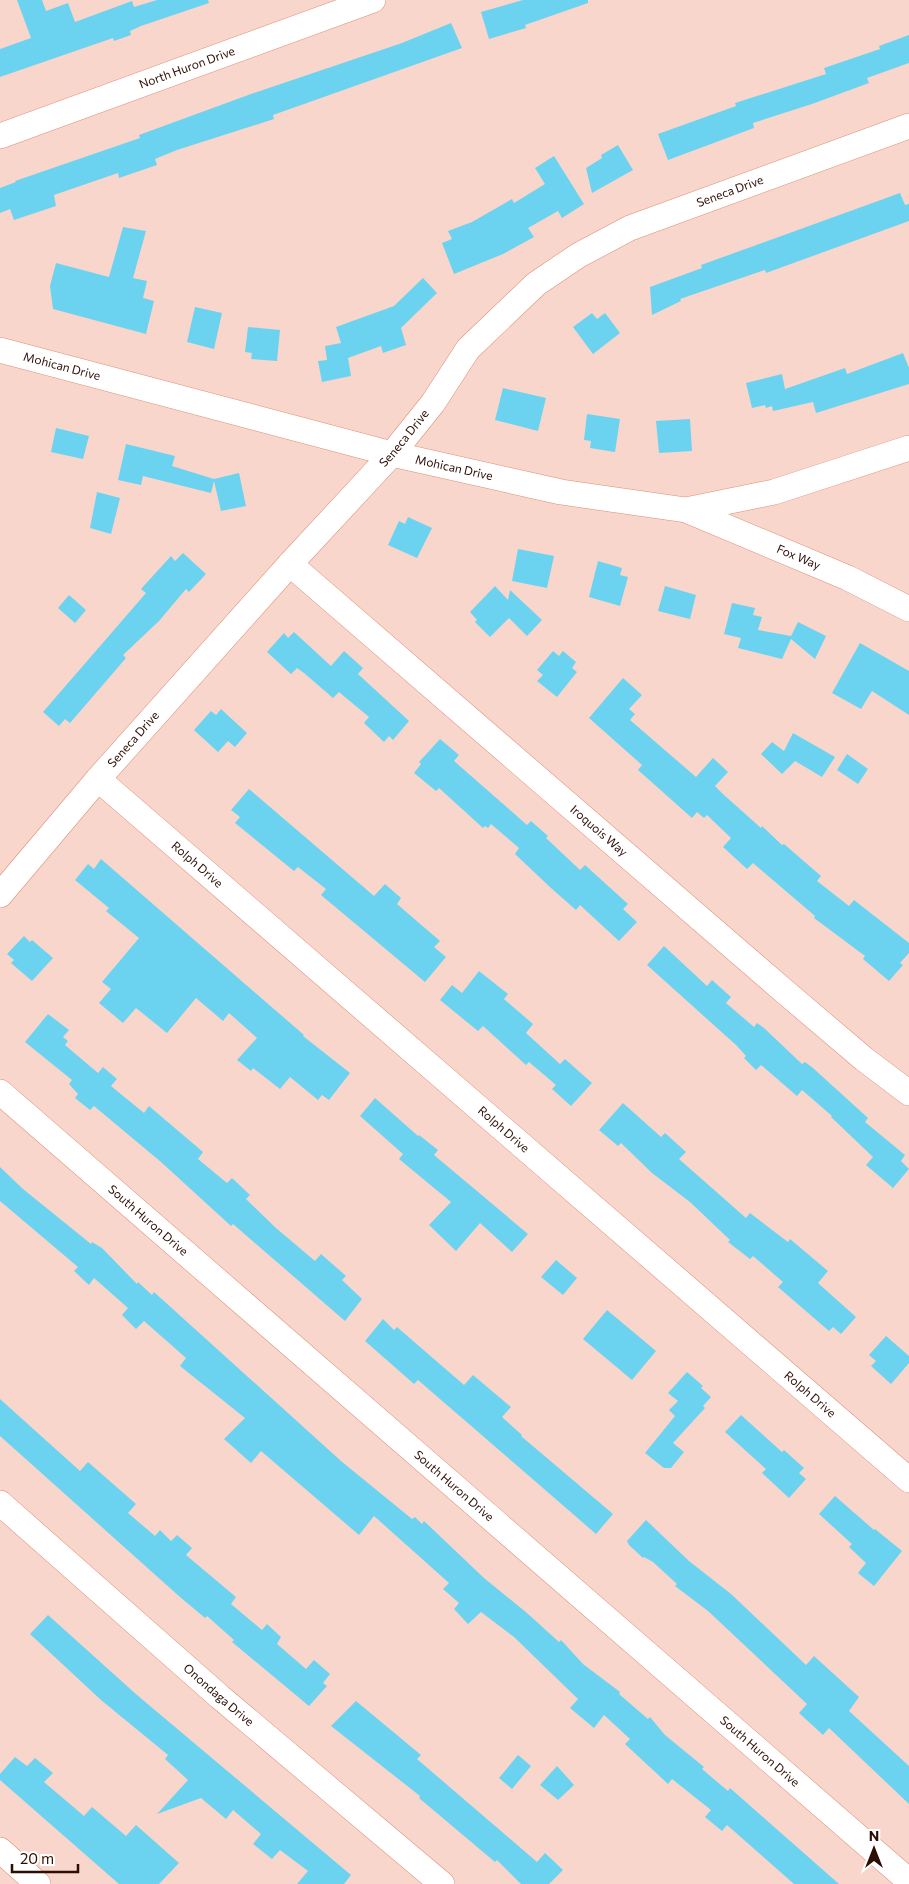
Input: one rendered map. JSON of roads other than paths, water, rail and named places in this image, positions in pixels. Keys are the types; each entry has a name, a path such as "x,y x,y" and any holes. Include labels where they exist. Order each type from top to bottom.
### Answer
{"street":[{"name":"North Huron Drive","path":"0,136 373,0"},
{"name":"Seneca Drive","path":"0,895 98,779 290,564 392,454 433,403 468,349 536,284 579,255 630,228 909,126"},
{"name":"Mohican Drive","path":"0,350 392,454 561,492 686,510 774,492 909,448"},
{"name":"Fox Way","path":"686,510 848,578 909,609"},
{"name":"Iroquois Way","path":"290,564 784,991 864,1059 909,1093"},
{"name":"Rolph Drive","path":"98,779 909,1480"},
{"name":"South Huron Drive","path":"0,1092 909,1881"},
{"name":"Onondaga Drive","path":"0,1504 220,1698 442,1884"},
{"path":"0,1850 38,1884"}]}
